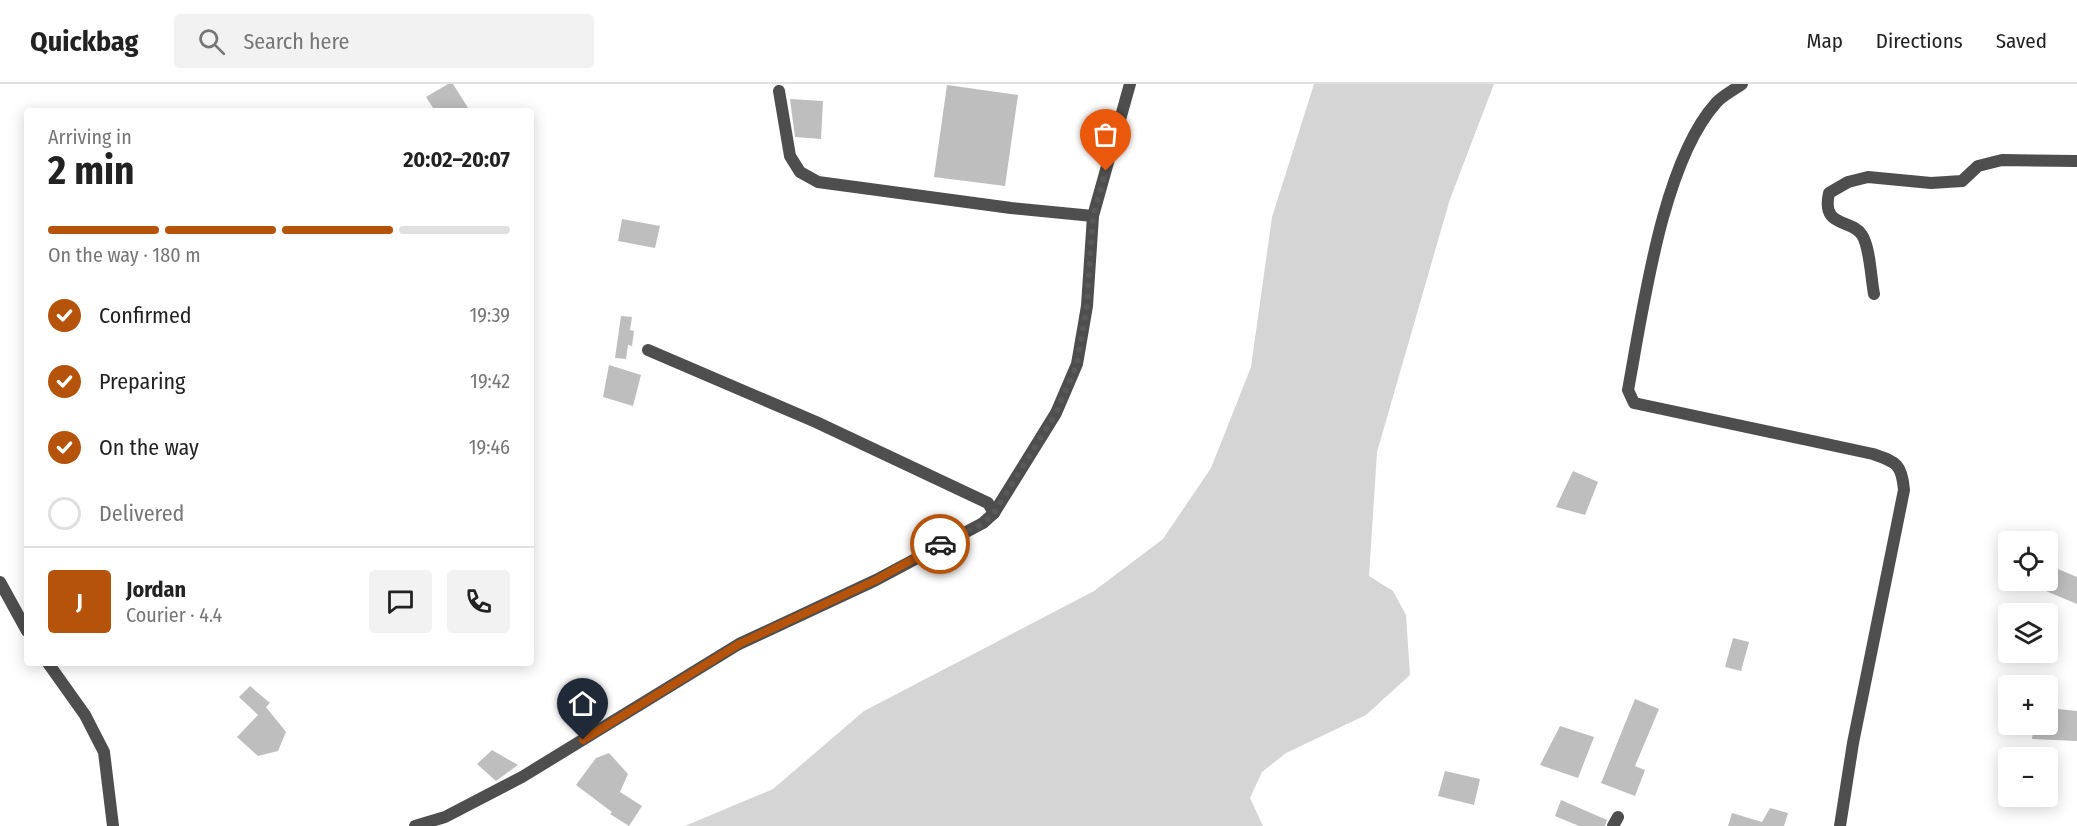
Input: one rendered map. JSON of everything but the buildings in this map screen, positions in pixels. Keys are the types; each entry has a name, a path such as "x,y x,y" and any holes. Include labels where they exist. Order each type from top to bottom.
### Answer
{"street":[{"path":"415,826 445,817 522,777 739,644 876,580 983,524 994,513 1056,413 1077,364 1087,306 1093,216 1130,84"},
{"path":"1742,84 1717,102 1690,142 1671,194 1645,298 1628,390 1634,403 1873,454 1892,460 1902,471 1904,490 1853,742 1840,826"},
{"path":"780,91 790,156 800,172 818,182 1011,208 1093,216"},
{"path":"1874,294 1863,236 1855,227 1841,224 1830,214 1827,203 1829,194 1848,182 1868,177 1931,183 1962,181 1978,166 2002,160 2077,161"},
{"path":"648,350 816,422 988,503 994,513"},
{"path":"0,582 24,626"},
{"path":"50,666 85,715 105,752 113,826"}],"shaded area":[{"path":"1314,84 1494,84 1450,199 1377,452 1369,576 1393,591 1406,615 1410,675 1366,715 1286,753 1262,772 1250,798 1263,826 685,826 773,789 864,711 1094,591 1163,539 1211,468 1251,367 1272,217"}],"way so far":[{"path":"940,544 983,524 994,513 1056,413 1077,364 1087,306 1093,216 1106,171"}],"route":[{"path":"583,740 739,644 876,580 940,544"}]}
